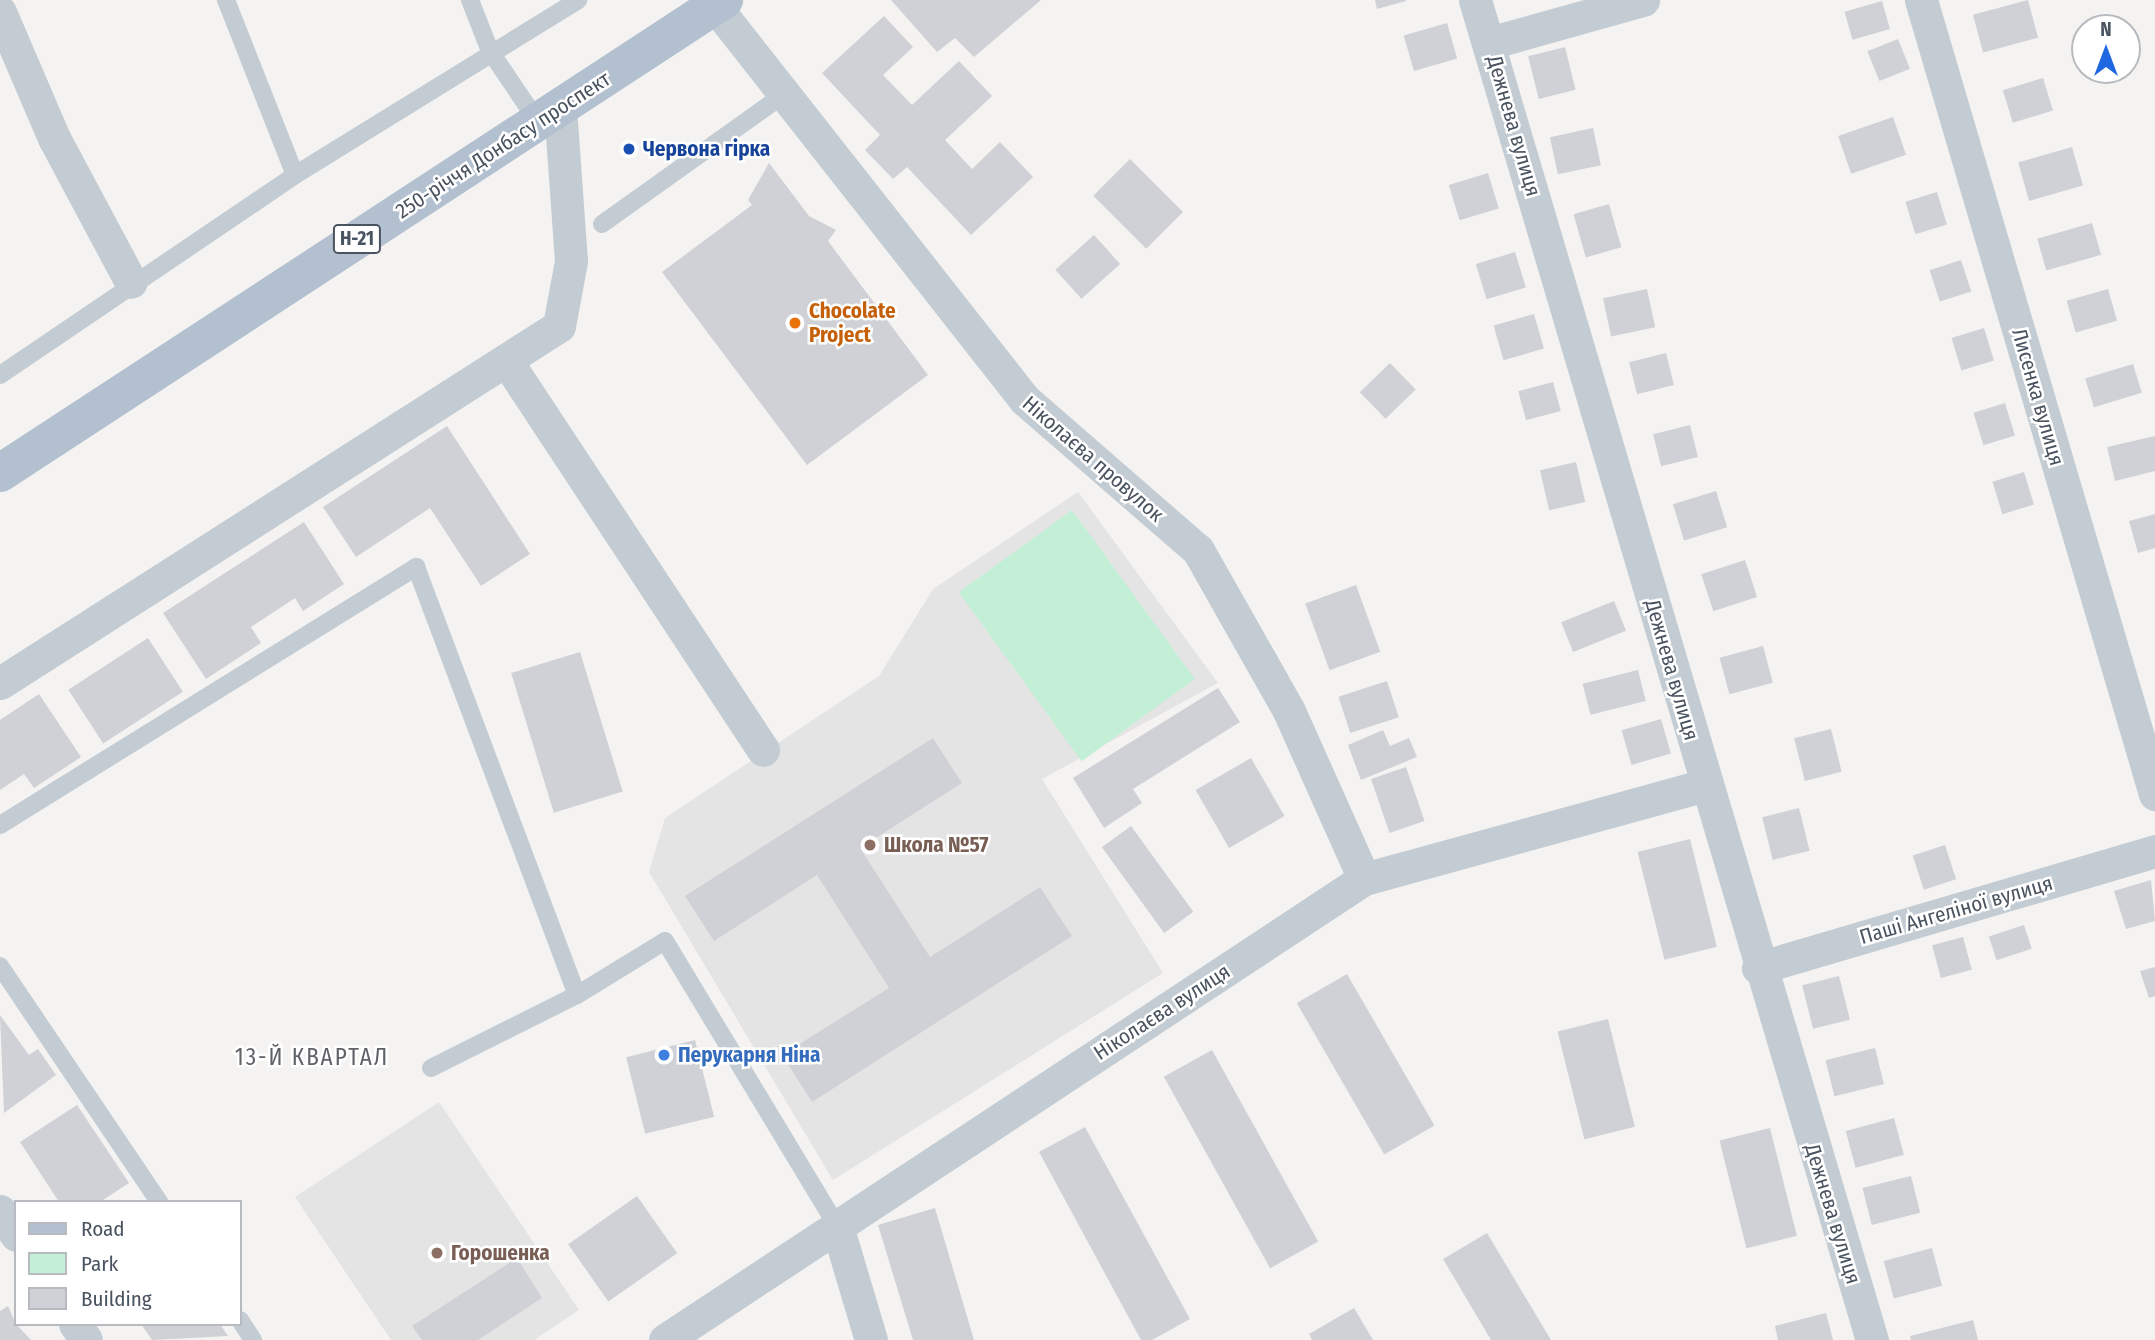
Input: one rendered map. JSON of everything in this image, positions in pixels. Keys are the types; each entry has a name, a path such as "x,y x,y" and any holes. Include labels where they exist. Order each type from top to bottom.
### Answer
{"main road":[{"name":"250-річчя Донбасу проспект","path":"0,473 719,3"}],"street":[{"name":"Дежнева вулиця","path":"1475,0 1758,968 1872,1340"},
{"path":"1489,43 1643,0"},
{"name":"Лисенка вулиця","path":"1921,0 2155,794"},
{"name":"Ніколаєва провулок","path":"719,3 783,95 1024,399 1198,550 1289,711 1364,879"},
{"path":"4,12 54,138 131,282"},
{"path":"0,684 559,326 571,261 549,115"},
{"path":"506,359 764,750"},
{"name":"Ніколаєва вулиця","path":"665,1340 1364,879 1706,785"},
{"name":"Паші Ангеліної вулиця","path":"1758,968 2155,851"},
{"path":"0,1211 14,1232"},
{"path":"837,1226 871,1340"}],"lane":[{"path":"226,0 295,174"},
{"path":"470,0 490,51 549,115"},
{"path":"0,374 131,282 295,174 490,51 578,0"},
{"path":"602,224 783,95"},
{"path":"0,825 416,567 577,995"},
{"path":"431,1068 577,995 665,941 837,1226"},
{"path":"0,966 158,1200"},
{"path":"242,1323 253,1340"}],"shaded area":[{"name":"Школа №57","path":"1078,492 1218,683 1042,779 1163,973 833,1180 649,872 665,818 879,676 933,589"},
{"name":"Горошенка","path":"439,1102 579,1310 534,1340 391,1340 295,1197"}],"green space":[{"path":"1072,510 1195,679 1082,761 959,592"}],"building":[{"path":"891,0 1041,0 974,57 955,38 937,52"},
{"path":"1375,0 1406,0 1406,1 1377,9"},
{"path":"2028,0 2038,38 1983,52 1973,15"},
{"path":"1882,1 1890,29 1853,40 1845,12"},
{"path":"884,16 913,47 883,75 912,105 959,61 992,96 945,140 972,169 1000,142 1033,177 971,235 907,167 893,179 865,150 880,135 822,73"},
{"path":"1447,23 1457,59 1414,71 1404,35"},
{"path":"1898,39 1910,69 1879,81 1867,51"},
{"path":"1565,47 1576,90 1539,99 1528,56"},
{"path":"2043,78 2053,111 2013,123 2003,90"},
{"path":"1893,117 1906,155 1851,174 1838,136"},
{"path":"1593,128 1601,165 1558,174 1550,137"},
{"path":"2072,147 2083,185 2029,201 2018,162"},
{"path":"1130,159 1183,212 1146,249 1093,196"},
{"name":"Chocolate Project","path":"769,163 809,216 836,230 828,241 928,375 807,465 662,272 752,205 748,200"},
{"path":"1488,173 1499,208 1460,220 1449,185"},
{"path":"1937,192 1947,225 1915,234 1905,202"},
{"path":"1609,204 1621,247 1586,257 1573,214"},
{"path":"2092,223 2101,255 2046,270 2037,239"},
{"path":"1094,235 1120,264 1081,299 1055,270"},
{"path":"1515,252 1526,287 1487,299 1476,264"},
{"path":"1961,260 1971,291 1940,302 1930,270"},
{"path":"1647,289 1655,327 1611,337 1603,298"},
{"path":"2108,289 2117,321 2076,333 2067,301"},
{"path":"1534,314 1544,349 1504,360 1494,326"},
{"path":"1984,328 1994,361 1961,370 1951,338"},
{"path":"1666,353 1674,385 1637,394 1629,362"},
{"path":"1390,363 1416,390 1385,419 1360,392"},
{"path":"2133,364 2142,393 2094,407 2085,379"},
{"path":"1553,382 1561,411 1526,420 1518,391"},
{"path":"2005,403 2015,436 1983,445 1973,413"},
{"path":"1690,425 1698,457 1661,466 1653,434"},
{"path":"447,426 530,554 481,586 430,508 356,557 323,507"},
{"path":"2155,436 2155,471 2115,481 2107,447"},
{"path":"1576,462 1585,502 1549,510 1540,470"},
{"path":"2024,472 2034,505 2002,514 1992,482"},
{"path":"1716,491 1727,527 1684,540 1673,504"},
{"path":"2155,514 2155,548 2138,553 2129,521"},
{"path":"304,522 344,584 303,611 295,598 251,627 261,643 206,679 163,613"},
{"path":"1745,560 1757,597 1713,611 1701,574"},
{"path":"1356,585 1380,652 1330,670 1305,603"},
{"path":"1614,601 1626,631 1573,652 1561,622"},
{"path":"148,638 183,692 103,743 68,690"},
{"path":"1763,646 1773,683 1729,694 1720,658"},
{"path":"580,652 623,792 554,813 511,673"},
{"path":"1638,670 1646,701 1590,715 1583,684"},
{"path":"1387,681 1399,717 1350,733 1338,697"},
{"path":"1218,688 1240,722 1133,789 1142,803 1104,828 1073,778"},
{"path":"39,694 81,757 34,788 24,774 0,790 0,720"},
{"path":"1661,719 1671,754 1632,765 1622,730"},
{"path":"1831,729 1842,772 1805,781 1794,738"},
{"path":"1383,730 1390,746 1409,738 1417,757 1361,780 1348,745"},
{"path":"933,738 962,783 860,848 930,957 1040,887 1072,936 812,1102 782,1055 889,988 817,875 714,941 685,896"},
{"path":"1251,758 1284,816 1229,848 1196,790"},
{"path":"1406,767 1425,821 1390,833 1371,779"},
{"path":"1799,808 1810,851 1773,860 1762,817"},
{"path":"1131,826 1193,912 1164,933 1102,847"},
{"path":"1690,839 1717,947 1664,960 1638,852"},
{"path":"1945,845 1956,879 1924,890 1913,856"},
{"path":"2151,880 2155,921 2126,929 2114,891"},
{"path":"2024,925 2032,949 1997,960 1989,936"},
{"path":"1963,937 1972,970 1941,978 1932,945"},
{"path":"2155,967 2155,996 2149,998 2140,971"},
{"path":"1347,974 1434,1126 1384,1155 1297,1003"},
{"path":"1839,976 1850,1020 1813,1029 1802,985"},
{"path":"0,1015 29,1055 38,1049 56,1075 4,1113"},
{"path":"1608,1019 1635,1127 1584,1139 1558,1032"},
{"path":"695,1040 714,1117 645,1134 626,1057"},
{"path":"1875,1048 1884,1084 1834,1096 1826,1060"},
{"path":"1212,1050 1318,1242 1270,1268 1164,1077"},
{"path":"77,1105 129,1183 103,1200 58,1200 20,1142"},
{"path":"1894,1118 1904,1155 1856,1168 1846,1131"},
{"path":"1085,1127 1190,1319 1152,1340 1141,1340 1039,1152"},
{"path":"1770,1128 1797,1236 1746,1248 1720,1141"},
{"path":"1911,1176 1920,1213 1872,1225 1862,1188"},
{"path":"637,1196 677,1253 608,1302 568,1244"},
{"path":"935,1208 974,1340 913,1340 878,1225"},
{"path":"1487,1233 1551,1340 1491,1340 1443,1259"},
{"path":"1932,1248 1942,1286 1894,1299 1884,1261"},
{"path":"517,1258 542,1298 478,1340 422,1340 412,1326"},
{"path":"8,1306 14,1326 18,1326 31,1340 0,1340 0,1311"},
{"path":"1354,1308 1373,1340 1312,1340 1309,1334"},
{"path":"1826,1313 1833,1340 1778,1340 1775,1326"},
{"path":"1973,1320 1978,1340 1911,1340 1910,1336"},
{"path":"142,1326 221,1326 228,1336 152,1340"}],"place":[{"name":"Червона гірка","path":"629,149"},
{"name":"Chocolate Project","path":"795,323"},
{"name":"Школа №57","path":"870,845"},
{"name":"Перукарня Ніна","path":"664,1055"},
{"name":"Горошенка","path":"437,1253"}],"district":[{"name":"13-Й КВАРТАЛ","path":"312,1057"}]}
